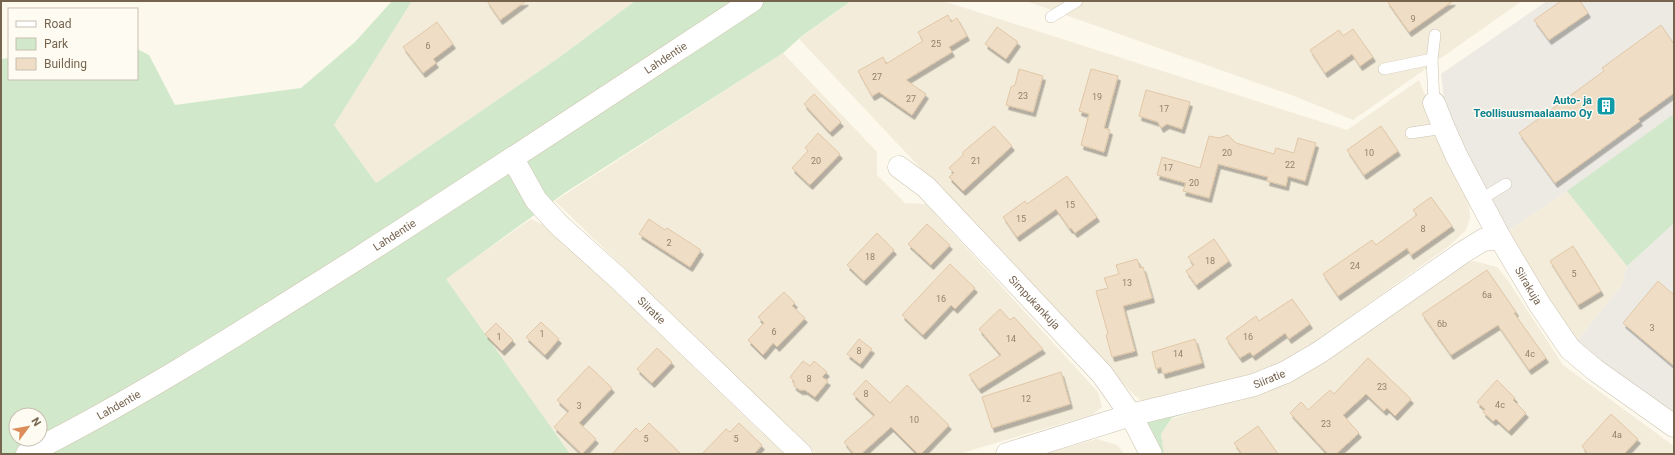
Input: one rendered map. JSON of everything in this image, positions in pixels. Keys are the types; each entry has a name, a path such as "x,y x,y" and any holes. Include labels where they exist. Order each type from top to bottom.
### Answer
{"street":[{"name":"Lahdentie","path":"27,454 150,386 249,328 513,159 752,1"},
{"name":"Siirakuja","path":"1434,103 1444,128 1500,238 1540,305 1570,349 1595,370 1674,426"},
{"name":"Siiratie","path":"513,159 536,200 559,225 663,320 801,454"},
{"name":"Simpukankuja","path":"899,167 926,187 1102,374 1131,415 1151,454"},
{"name":"Siiratie","path":"1007,454 1131,415 1254,385 1286,372 1320,352 1462,252 1483,240 1500,238"}],"lane":[{"path":"1051,17 1076,1"},
{"path":"1434,103 1432,59 1435,34"},
{"path":"1384,69 1432,59"},
{"path":"1410,133 1444,128"},
{"path":"1480,200 1506,184"}],"shaded area":[{"path":"412,1 635,1 557,59 376,183 334,125"},
{"path":"851,1 943,1 1347,130 1419,80 1469,203 1470,218 1466,230 1449,246 1280,367 1143,402 1133,394 799,39"},
{"path":"1026,1 1522,1 1353,120 1294,96"},
{"path":"1547,1 1674,1 1674,413 1574,344 1622,285 1627,266 1567,191 1505,233 1446,114 1441,74"},
{"path":"783,53 877,152 877,175 905,203 926,204 1098,392 1102,407 1092,415 958,454 816,454 555,201"},
{"path":"1567,191 1627,266 1622,285 1574,344 1505,233"},
{"path":"531,219 550,228 784,454 570,454 445,279"},
{"path":"1474,261 1497,267 1509,282 1563,365 1674,446 1674,454 1164,454 1161,434 1172,419 1282,383 1455,266"},
{"path":"1097,439 1117,445 1124,454 1044,454"}],"green space":[{"path":"392,1 412,1 334,125 376,183 557,59 635,1 851,1 802,36 783,53 566,192 446,279 570,454 1,454 1,59 8,58 8,80 138,80 138,50 149,55 175,105 301,88 355,42"},
{"path":"1674,114 1674,223 1627,266 1567,191"},
{"path":"1282,383 1172,418 1161,434 1164,454 1151,454 1131,415"}],"building":[{"path":"487,1 526,1 500,20"},
{"path":"1387,1 1453,1 1409,32"},
{"path":"1561,1 1580,1 1588,13 1549,40 1534,20"},
{"path":"948,15 951,22 957,18 967,36 949,47 952,52 906,80 926,94 912,115 879,92 872,96 858,71 883,57 886,64 923,41 918,32"},
{"path":"437,22 453,44 433,59 436,63 423,73 403,47"},
{"name":"Auto- ja Teollisuusmaalaamo Oy","path":"1661,25 1674,44 1674,93 1638,119 1640,121 1555,183 1519,133 1604,71 1602,68"},
{"path":"997,27 1018,42 1006,59 985,44"},
{"path":"1353,29 1373,57 1360,66 1352,54 1325,73 1310,50 1339,30 1343,36"},
{"path":"1019,69 1043,76 1033,112 1006,105 1011,87 1015,85"},
{"path":"1091,69 1118,76 1104,128 1110,130 1104,152 1081,145 1089,114 1079,111"},
{"path":"1146,90 1190,102 1182,129 1167,124 1161,128 1158,122 1139,116"},
{"path":"814,94 841,122 830,132 804,104"},
{"path":"994,126 1012,146 963,191 949,177 954,173 949,168 963,155 963,152"},
{"path":"1381,126 1398,151 1364,175 1347,150"},
{"path":"818,133 840,154 810,185 792,168 808,151 805,148"},
{"path":"1228,135 1236,143 1274,154 1276,148 1294,153 1298,138 1316,143 1305,181 1288,176 1286,186 1267,181 1268,177 1218,164 1209,198 1183,191 1186,183 1157,175 1162,157 1200,168 1209,136 1219,138"},
{"path":"1067,176 1097,217 1075,233 1071,228 1070,229 1056,209 1017,237 1003,217 1025,201 1027,204"},
{"path":"1431,197 1452,226 1411,255 1407,248 1338,296 1323,274 1372,240 1376,245 1417,215 1413,210"},
{"path":"649,219 665,230 667,228 701,250 690,267 639,234"},
{"path":"927,224 950,245 931,265 908,244"},
{"path":"877,233 894,250 864,281 847,265"},
{"path":"1214,239 1229,261 1196,285 1186,271 1194,265 1188,257"},
{"path":"1573,246 1601,291 1578,305 1550,261"},
{"path":"1137,259 1140,268 1143,267 1152,298 1123,306 1135,351 1112,357 1106,335 1108,334 1096,291 1108,288 1104,278 1119,274 1116,265"},
{"path":"950,264 975,288 955,309 951,305 923,335 902,315"},
{"path":"1487,270 1516,312 1514,313 1546,358 1529,370 1498,325 1451,355 1422,314"},
{"path":"1658,281 1674,295 1674,366 1623,323"},
{"path":"784,292 795,303 792,306 805,318 777,347 773,343 763,355 748,340 764,323 758,317"},
{"path":"1292,299 1310,324 1289,339 1285,333 1253,356 1250,352 1240,358 1226,338 1256,316 1259,321"},
{"path":"1000,309 1010,320 1014,317 1043,349 979,389 969,375 1001,355 979,329"},
{"path":"541,322 559,339 545,355 526,337"},
{"path":"496,323 513,340 502,351 485,334"},
{"path":"859,339 872,349 860,364 847,354"},
{"path":"1195,339 1202,363 1163,374 1161,367 1156,369 1152,352"},
{"path":"657,348 672,362 652,383 637,369"},
{"path":"1368,358 1411,399 1395,416 1387,408 1384,411 1366,394 1343,415 1359,433 1336,454 1328,454 1290,413 1301,402 1308,410 1330,390 1334,394"},
{"path":"803,361 810,366 814,361 827,372 822,377 828,381 815,397 805,390 800,390 794,386 794,381 790,377"},
{"path":"589,366 612,388 579,423 596,439 582,454 554,427 569,411 557,400"},
{"path":"1061,372 1070,404 992,428 982,397"},
{"path":"866,380 890,403 907,385 949,425 921,454 918,454 891,427 861,454 854,454 844,442 875,415 853,394"},
{"path":"1497,380 1515,398 1513,400 1526,413 1509,431 1496,419 1493,421 1483,412 1485,409 1477,402"},
{"path":"1611,414 1638,439 1624,454 1588,454 1582,446"},
{"path":"649,423 681,454 612,454 636,428 640,432"},
{"path":"739,423 762,445 754,454 702,454 726,429 730,432"},
{"path":"1258,426 1278,454 1242,454 1234,443"}],"place":[{"name":"Auto- ja Teollisuusmaalaamo Oy","path":"1606,106"}]}
